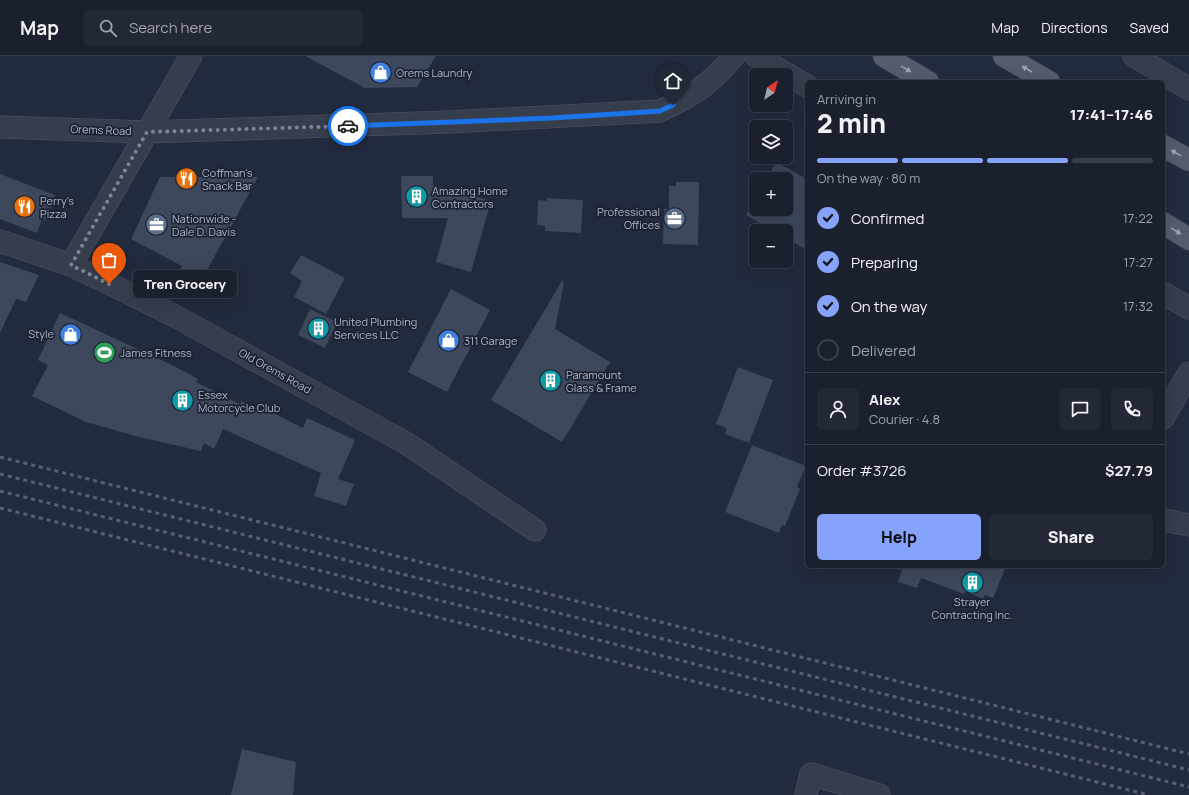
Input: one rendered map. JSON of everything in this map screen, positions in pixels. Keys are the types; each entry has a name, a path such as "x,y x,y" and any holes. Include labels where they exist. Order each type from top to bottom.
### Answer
{"main road":[{"path":"884,56 925,80"},
{"path":"1004,56 1046,80"},
{"path":"1165,147 1189,160"},
{"path":"1165,224 1189,239"}],"street":[{"path":"71,265 191,56"},
{"name":"Orems Road","path":"2,126 147,132 465,121 660,111 686,99 703,88 734,56"},
{"path":"756,56 805,85"},
{"path":"1134,56 1189,89"},
{"name":"Old Orems Road","path":"0,241 71,265 173,315 406,443 474,488 491,502 535,530"},
{"path":"1165,294 1189,308"},
{"path":"1165,415 1189,373"},
{"path":"1165,520 1189,525"},
{"path":"806,795 810,774 879,795"}],"building":[{"name":"Orems Laundry","path":"305,56 436,56 417,87 365,88"},
{"path":"775,164 780,164 805,178 805,249 793,242 793,224 762,224 746,215 749,210 749,216 793,216 793,172 771,172"},
{"name":"Perry's Pizza","path":"0,174 55,195 46,220 42,219 37,233 0,219"},
{"path":"401,176 433,176 433,185 491,201 471,272 436,262 448,218 402,218"},
{"path":"160,177 258,177 200,283 179,271 182,266 131,239"},
{"name":"Professional Offices","path":"676,182 699,182 698,245 663,244 664,209 669,209 669,186 676,186"},
{"path":"547,198 583,200 581,233 545,231 545,226 537,225 538,200 547,201"},
{"path":"301,255 345,278 326,314 294,297 302,281 290,273"},
{"path":"0,262 39,275 26,302 16,299 0,333"},
{"name":"Paramount Glass & Frame","path":"562,281 564,282 555,329 610,362 562,442 491,400"},
{"name":"311 Garage","path":"451,289 490,310 447,392 408,372"},
{"name":"United Plumbing Services LLC","path":"310,309 337,322 325,348 298,335"},
{"path":"60,313 174,366 198,379 196,382 240,404 241,401 267,413 268,410 303,428 307,418 355,440 338,479 354,484 346,506 314,496 321,473 223,429 214,449 204,443 201,451 139,437 86,422 32,396 48,365 38,360"},
{"path":"738,367 773,380 749,443 725,434 727,428 716,424"},
{"path":"752,445 805,466 797,487 800,489 785,526 782,525 779,533 725,512"},
{"name":"Strayer Contracting Inc.","path":"895,568 1005,568 993,598 985,595 983,599 966,591 964,594 921,578 917,588 898,582 902,570"},
{"path":"242,749 296,762 293,795 231,795"}],"railway":[{"path":"0,457 1189,754"},
{"path":"0,474 1189,770"},
{"path":"0,491 1189,787"},
{"path":"0,508 1149,795"}],"way so far":[{"path":"109,284 71,265 147,132 348,126"}],"place":[{"name":"Orems Laundry","path":"381,73"},
{"name":"Coffman's Snack Bar","path":"187,179"},
{"name":"Amazing Home Contractors","path":"417,197"},
{"name":"Perry's Pizza","path":"25,207"},
{"name":"Professional Offices","path":"675,218"},
{"name":"Nationwide - Dale D. Davis","path":"157,225"},
{"name":"Tren Grocery","path":"109,284"},
{"name":"United Plumbing Services LLC","path":"318,328"},
{"name":"Style","path":"70,334"},
{"name":"311 Garage","path":"449,341"},
{"name":"James Fitness","path":"105,353"},
{"name":"Paramount Glass & Frame","path":"550,381"},
{"name":"Essex Motorcycle Club","path":"183,401"},
{"name":"Strayer Contracting Inc.","path":"972,582"}],"route":[{"path":"348,126 552,118 646,112 660,111 673,105"}]}
